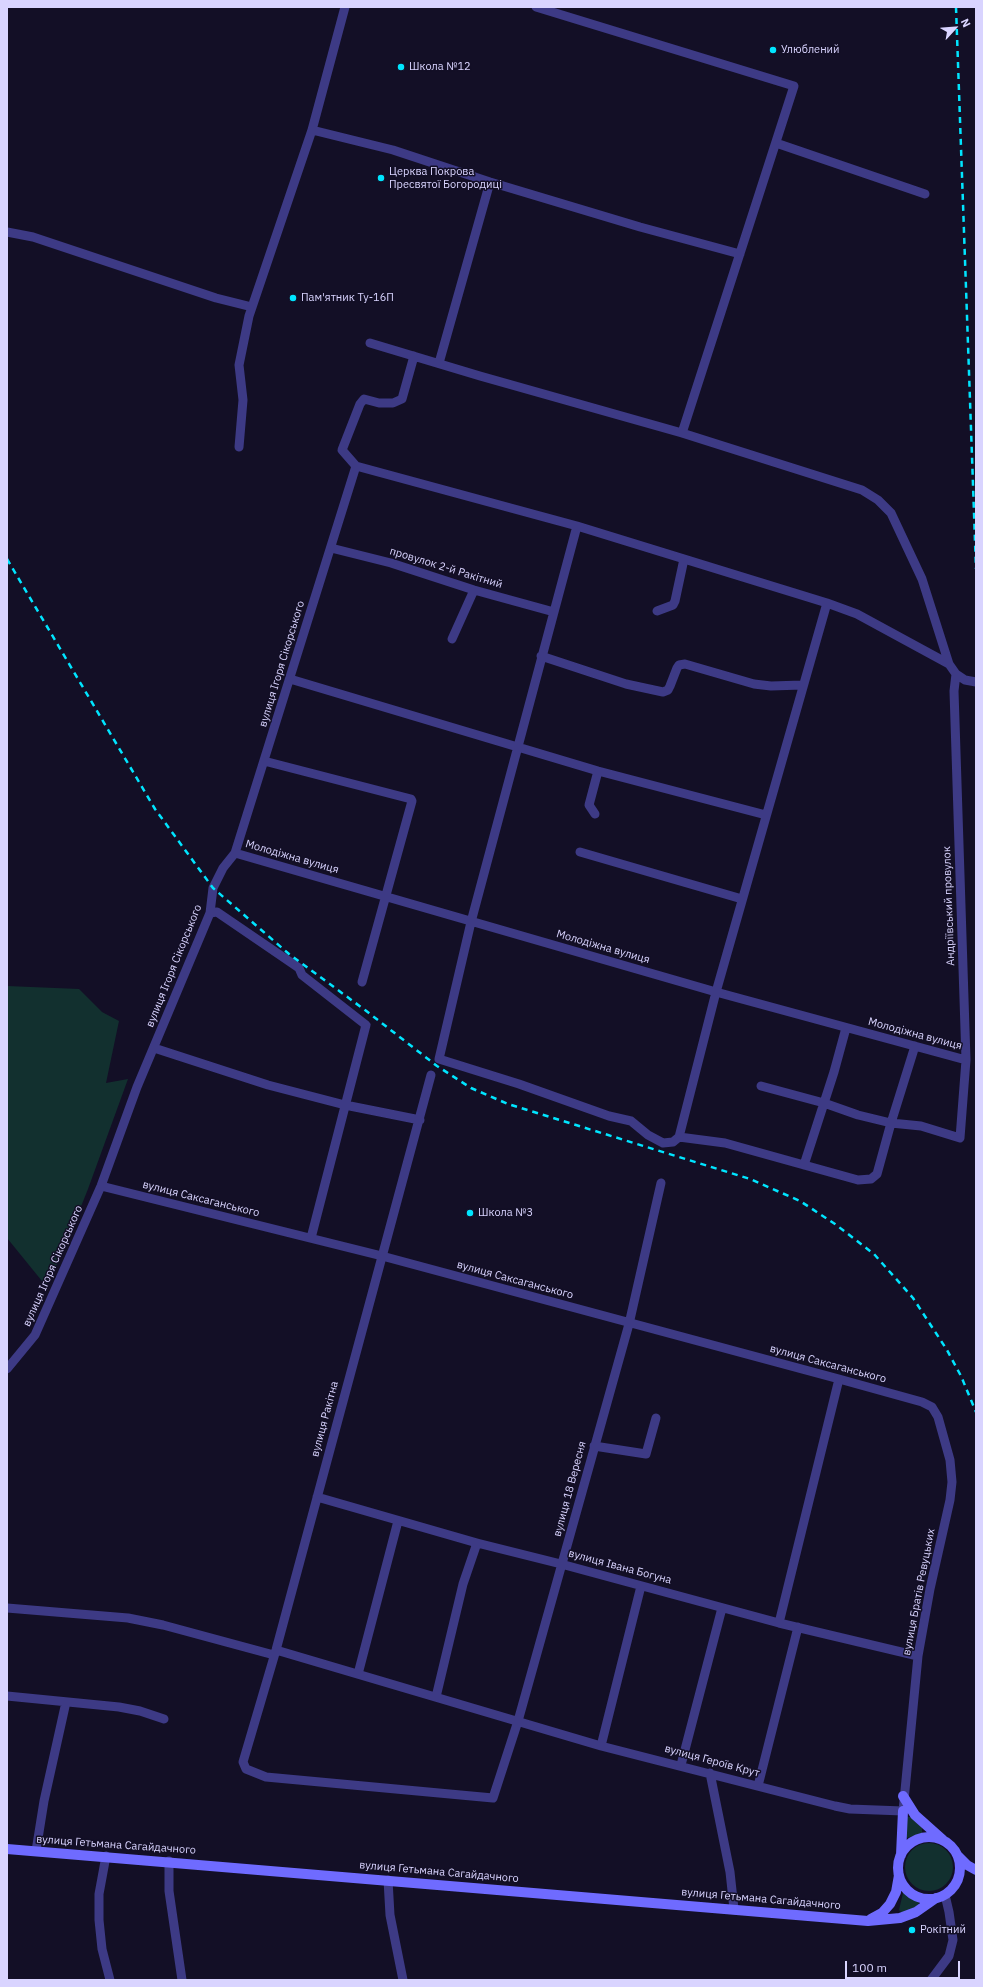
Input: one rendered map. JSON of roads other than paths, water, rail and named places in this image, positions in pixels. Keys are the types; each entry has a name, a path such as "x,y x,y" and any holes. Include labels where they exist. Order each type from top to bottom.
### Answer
{"main road":[{"path":"903,1796 915,1815 945,1842 967,1865 976,1870"},
{"path":"868,1920 882,1913 890,1904 896,1892 901,1856 903,1811"},
{"path":"901,1856 907,1847 915,1841 925,1838 935,1838 945,1842"},
{"name":"вулиця Гетьмана Сагайдачного","path":"7,1849 169,1861 868,1920 900,1918 916,1912 940,1897"},
{"path":"956,1853 960,1862 960,1872 957,1881"},
{"path":"899,1873 902,1882 908,1890 916,1896 926,1899 940,1897 957,1881 976,1870"}],"street":[{"path":"239,447 243,400 239,365 252,307 312,130 345,7"},
{"path":"536,7 794,86 682,433"},
{"path":"312,130 393,150 490,182 640,227 740,254"},
{"path":"776,143 925,194"},
{"path":"439,363 490,182"},
{"path":"7,232 33,237 216,298 252,307"},
{"path":"370,343 682,433 842,482 862,490 878,500 891,513 922,579 949,664 956,674 965,680 976,682"},
{"path":"414,356 402,399 393,403 379,403 364,399 360,404 342,450 356,466 577,526 826,603 857,614 949,664"},
{"name":"вулиця Ігоря Сікорського","path":"7,1368 36,1335 101,1186 137,1086 210,913 213,888 223,868 235,853 356,466"},
{"path":"577,526 471,922 440,1059 520,1084 609,1116 631,1121 648,1135 663,1143 673,1142 679,1137 716,992 826,603"},
{"name":"провулок 2-й Ракітний","path":"331,548 398,565 474,590 554,612"},
{"path":"657,612 673,605 675,602 684,559"},
{"path":"452,639 474,590"},
{"path":"542,656 626,684 663,692 668,690 679,665 685,664 754,684 770,686 802,686"},
{"name":"Андріївський провулок","path":"891,1123 921,1126 960,1138 966,1060 954,691 956,674"},
{"path":"290,679 598,771 766,815"},
{"path":"264,761 411,798 412,802 362,982"},
{"path":"595,814 586,808 598,771"},
{"path":"580,852 742,899"},
{"name":"Молодіжна вулиця","path":"235,853 716,992 966,1060"},
{"path":"210,913 217,912 299,968 302,974 366,1025 311,1238"},
{"path":"804,1165 846,1028"},
{"path":"679,1137 725,1142 858,1180 871,1179 877,1174 914,1046"},
{"path":"154,1048 268,1085 345,1105 420,1120"},
{"name":"вулиця Ракітна","path":"431,1075 275,1653 243,1762 246,1769 266,1777 492,1798"},
{"path":"761,1086 824,1103 858,1115 891,1123"},
{"name":"вулиця 18 Вересня","path":"492,1798 518,1721 629,1324 661,1183"},
{"name":"вулиця Саксаганського","path":"101,1186 382,1256 922,1402"},
{"path":"779,1623 839,1379"},
{"name":"вулиця Братів Ревуцьких","path":"903,1811 903,1796 918,1656 930,1588 950,1500 952,1482 950,1460 938,1417 932,1407 922,1402"},
{"path":"594,1446 646,1454 656,1418"},
{"name":"вулиця Івана Богуна","path":"316,1497 477,1543 561,1564 722,1608 918,1656"},
{"path":"358,1674 398,1521"},
{"path":"436,1697 463,1584 477,1543"},
{"path":"601,1746 641,1586"},
{"name":"вулиця Героїв Крут","path":"7,1608 128,1618 163,1625 358,1674 601,1746 681,1765 758,1786 850,1809 903,1811"},
{"path":"681,1765 722,1608"},
{"path":"758,1786 798,1627"},
{"path":"7,1696 119,1707 140,1711 164,1719"},
{"path":"36,1851 44,1801 66,1702"},
{"path":"710,1773 730,1872 734,1909"},
{"path":"106,1856 99,1894 99,1920 102,1949 110,1980"},
{"path":"169,1861 169,1892 182,1980"},
{"path":"388,1880 390,1915 403,1980"},
{"path":"931,1980 949,1956 953,1940 951,1919 940,1897"}],"railway":[{"path":"956,7 976,569"},
{"path":"7,559 155,809 213,888 289,954 365,1010 437,1066 471,1088 508,1104 750,1179 800,1201 835,1224 874,1254 913,1298 947,1350 961,1376 976,1412"}],"place":[{"name":"Улюблений","path":"773,50"},
{"name":"Школа №12","path":"401,67"},
{"name":"Церква Покрова Пресвятої Богородиці","path":"381,178"},
{"name":"Пам'ятник Ту-16П","path":"293,298"},
{"name":"Школа №3","path":"470,1213"},
{"name":"Рокітний","path":"912,1930"}]}
